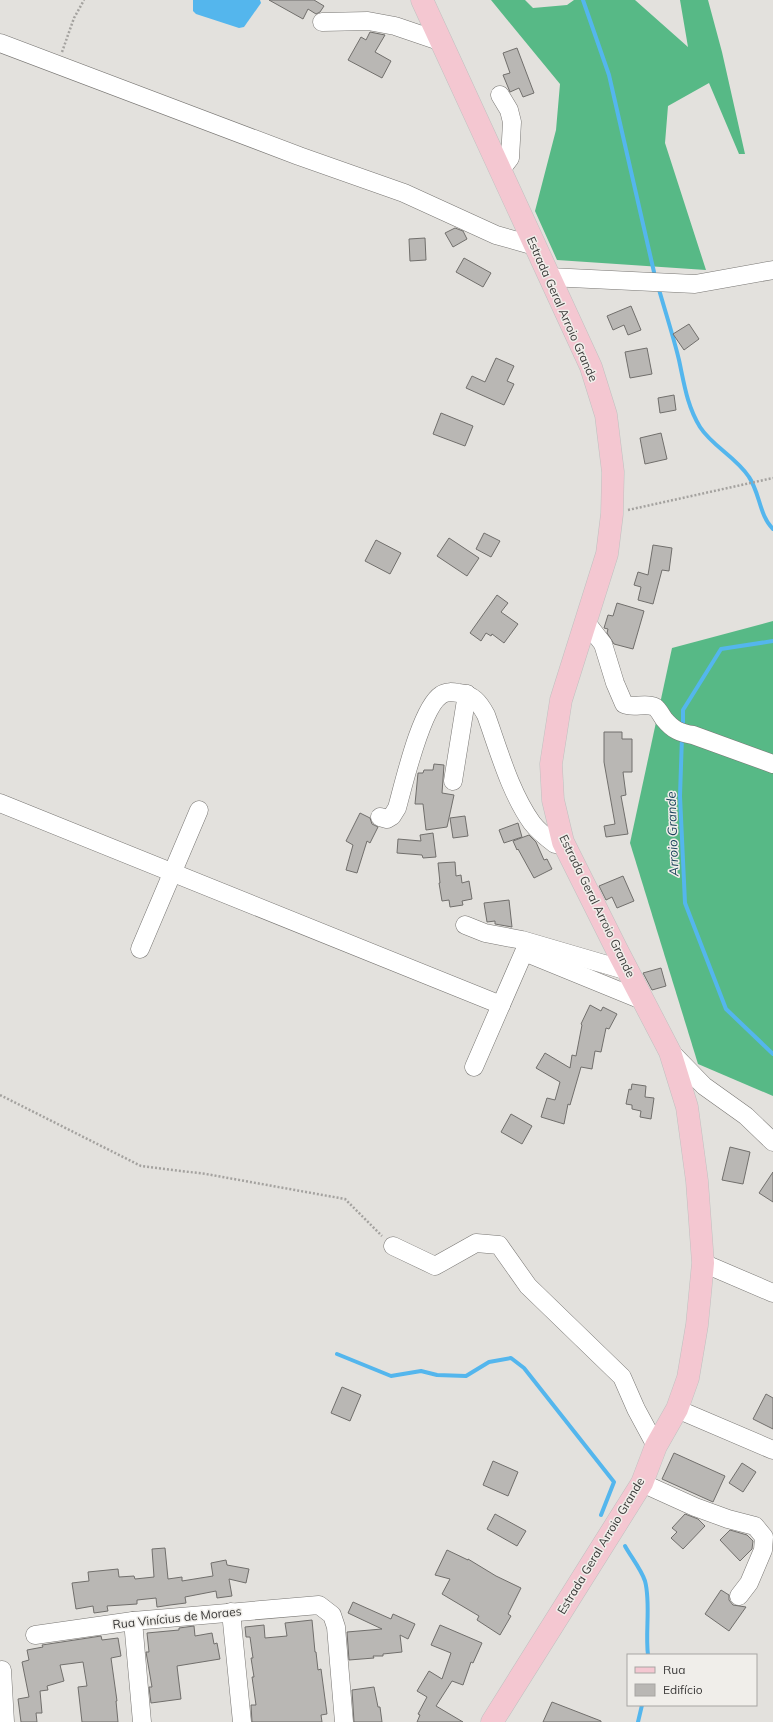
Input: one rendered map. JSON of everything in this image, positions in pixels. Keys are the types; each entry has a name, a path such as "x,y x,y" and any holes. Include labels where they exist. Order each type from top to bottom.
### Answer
{"main road":[{"name":"Estrada Geral Arroio Grande","path":"422,0 591,367 606,415 613,472 612,514 607,554 561,700 552,764 553,800 563,842 670,1052 687,1107 697,1181 703,1263 697,1324 691,1362 688,1378 677,1409 656,1446 642,1483 492,1722"}],"street":[{"path":"322,22 368,21 395,26 442,42"},
{"path":"0,43 404,193 496,235 535,246"},
{"path":"500,95 509,110 512,122 510,158 500,171"},
{"path":"549,277 695,284 773,270"},
{"path":"586,622 603,644 615,683 624,704 635,707 649,705 656,708 665,720 686,734 773,764"},
{"path":"380,817 386,819 392,816 398,808 414,746 434,701 442,694 452,692 467,694 479,702 486,715 519,801 533,824 543,835 555,844 563,842"},
{"path":"453,781 467,694"},
{"path":"0,803 501,1005"},
{"path":"140,949 199,810"},
{"path":"465,925 486,933 522,940 628,971"},
{"path":"474,1067 524,952 644,1001"},
{"path":"670,1052 704,1086 746,1116 773,1142"},
{"path":"392,1246 435,1266 476,1243 499,1245 528,1286 622,1377 636,1409 656,1446"},
{"path":"703,1263 773,1293"},
{"path":"677,1409 773,1450"},
{"path":"642,1483 695,1507 728,1519 755,1526 764,1537 763,1550 749,1583 739,1596"},
{"name":"Rua Vinícius de Moraes","path":"35,1635 133,1621 319,1605 332,1615 336,1627 344,1722"},
{"path":"232,1612 242,1722"},
{"path":"133,1621 142,1722"},
{"path":"2,1670 5,1722"}],"path":[{"path":"57,65 74,18 84,0"},
{"path":"612,514 773,478"},
{"path":"0,1095 141,1166 206,1174 345,1199 392,1246"}],"green space":[{"path":"491,0 525,0 533,8 567,5 574,0 635,0 688,47 680,0 708,0 722,52 745,154 739,154 709,83 668,106 665,143 706,270 557,260 535,211 556,130 560,84"},
{"path":"773,621 773,1096 698,1064 630,843 672,648"}],"water":[{"path":"193,0 260,0 261,3 244,27 239,28 196,14 193,11"}],"building":[{"path":"269,0 314,0 324,6 320,12 316,14 308,9 303,19"},
{"path":"370,32 385,35 375,52 391,61 382,78 348,60 361,37 366,40"},
{"path":"517,48 534,93 523,97 519,88 510,92 503,75 510,73 503,53"},
{"path":"455,228 463,231 467,239 453,247 445,233"},
{"path":"425,238 426,260 410,261 409,239"},
{"path":"464,258 491,273 483,287 456,272"},
{"path":"631,306 641,330 628,335 624,325 613,330 607,316"},
{"path":"689,324 699,339 684,350 673,334"},
{"path":"647,348 652,374 630,378 625,352"},
{"path":"496,358 514,366 507,381 514,384 504,405 466,388 472,376 485,382"},
{"path":"674,395 676,410 660,413 658,398"},
{"path":"441,413 473,426 465,446 433,434"},
{"path":"661,433 667,459 645,464 640,438"},
{"path":"484,533 500,541 491,557 476,549"},
{"path":"449,538 479,558 467,576 437,556"},
{"path":"376,540 401,553 390,574 365,561"},
{"path":"653,545 672,548 669,571 662,570 653,604 638,600 641,587 634,585 638,572 648,575"},
{"path":"497,595 508,603 501,612 518,624 504,643 492,634 491,636 486,633 481,641 470,633"},
{"path":"617,603 644,611 633,649 614,644 607,633 608,629 604,628 608,615 613,616"},
{"path":"604,732 622,732 622,739 632,739 632,772 623,772 626,795 621,796 628,834 606,837 604,826 615,824 604,762"},
{"path":"434,764 444,765 442,793 454,795 447,827 426,830 423,804 415,804 418,773 423,773 424,770 433,770"},
{"path":"360,813 370,818 372,824 378,827 370,843 367,841 357,873 346,870 353,845 346,841"},
{"path":"465,816 468,836 453,838 450,818"},
{"path":"518,823 522,837 504,843 499,830"},
{"path":"433,833 436,857 423,858 422,855 397,853 398,839 421,841 420,835"},
{"path":"529,835 536,842 544,860 547,859 552,869 534,878 513,841"},
{"path":"455,862 456,876 461,875 462,883 469,881 472,899 462,901 463,905 450,907 449,900 442,901 438,863"},
{"path":"623,876 634,901 617,908 612,897 606,900 599,886"},
{"path":"509,900 512,927 495,924 495,921 487,922 484,903"},
{"path":"661,968 666,986 652,990 643,973"},
{"path":"590,1005 601,1011 603,1007 617,1014 609,1029 606,1028 601,1052 595,1051 592,1069 581,1067 570,1105 568,1104 564,1124 541,1117 547,1098 555,1100 560,1082 536,1068 545,1053 570,1068 572,1055 576,1056 581,1024"},
{"path":"632,1084 646,1086 645,1097 654,1098 651,1119 640,1117 641,1111 632,1109 632,1105 626,1104 629,1089 631,1090"},
{"path":"511,1114 532,1126 522,1144 501,1132"},
{"path":"730,1147 750,1152 743,1184 722,1180"},
{"path":"773,1172 773,1202 759,1193"},
{"path":"342,1387 361,1395 350,1421 331,1413"},
{"path":"766,1394 773,1398 773,1429 753,1419"},
{"path":"674,1453 725,1476 713,1502 662,1479"},
{"path":"493,1461 518,1472 508,1496 483,1485"},
{"path":"742,1463 756,1472 743,1492 729,1483"},
{"path":"495,1514 526,1531 517,1546 487,1529"},
{"path":"685,1514 698,1519 705,1526 683,1549 671,1538 677,1532 672,1528"},
{"path":"730,1530 747,1535 753,1541 752,1549 740,1561 720,1540"},
{"path":"165,1548 168,1579 182,1577 182,1581 213,1576 211,1563 226,1560 227,1565 249,1569 246,1583 229,1579 232,1596 217,1598 216,1591 185,1597 186,1603 157,1607 156,1598 137,1600 137,1604 107,1606 108,1611 94,1613 93,1606 76,1609 72,1583 89,1581 88,1572 118,1569 119,1577 134,1576 135,1579 154,1577 152,1549"},
{"path":"447,1550 468,1559 496,1576 521,1588 508,1614 511,1616 500,1635 477,1620 479,1616 442,1594 450,1579 435,1575"},
{"path":"721,1590 729,1595 729,1600 733,1605 746,1607 729,1631 705,1614"},
{"path":"353,1602 391,1619 393,1614 415,1624 408,1639 400,1635 402,1652 383,1654 383,1656 373,1656 374,1658 349,1660 347,1632 382,1629 348,1613"},
{"path":"312,1620 315,1652 318,1670 321,1669 327,1714 321,1715 322,1722 252,1722 251,1705 256,1705 252,1677 254,1677 251,1658 253,1658 250,1637 246,1637 245,1627 264,1625 265,1638 287,1636 285,1623"},
{"path":"440,1625 482,1643 473,1663 471,1662 463,1685 452,1681 436,1706 463,1722 417,1722 420,1715 418,1714 427,1697 417,1691 429,1671 442,1679 451,1653 431,1645"},
{"path":"194,1626 195,1636 212,1633 214,1644 217,1643 220,1659 177,1666 181,1699 151,1703 149,1687 152,1687 146,1652 149,1652 147,1633 179,1630 179,1628"},
{"path":"101,1636 102,1640 118,1638 121,1656 111,1658 117,1701 118,1722 82,1722 78,1687 87,1686 83,1662 60,1665 64,1681 47,1686 48,1690 40,1691 42,1713 36,1713 37,1722 21,1722 18,1699 29,1697 22,1662 29,1660 27,1650 43,1647 42,1645"},
{"path":"374,1687 378,1707 380,1707 382,1722 354,1722 352,1690"},
{"path":"552,1702 601,1721 601,1722 543,1722"}],"waterway":[{"path":"583,0 609,75 654,272"},
{"path":"658,286 677,351 686,394 692,411 705,434 738,463 749,477 753,483 762,511 773,529"},
{"name":"Arroio Grande","path":"683,728 683,710 721,649 773,641"},
{"name":"Arroio Grande","path":"682,736 680,796 685,903 726,1009 773,1054"},
{"path":"337,1354 391,1376 421,1371 437,1375 466,1376 489,1362 511,1358 524,1368 614,1482 601,1515"},
{"path":"625,1546 643,1577 647,1590 648,1654"},
{"path":"638,1722 642,1706"}]}
